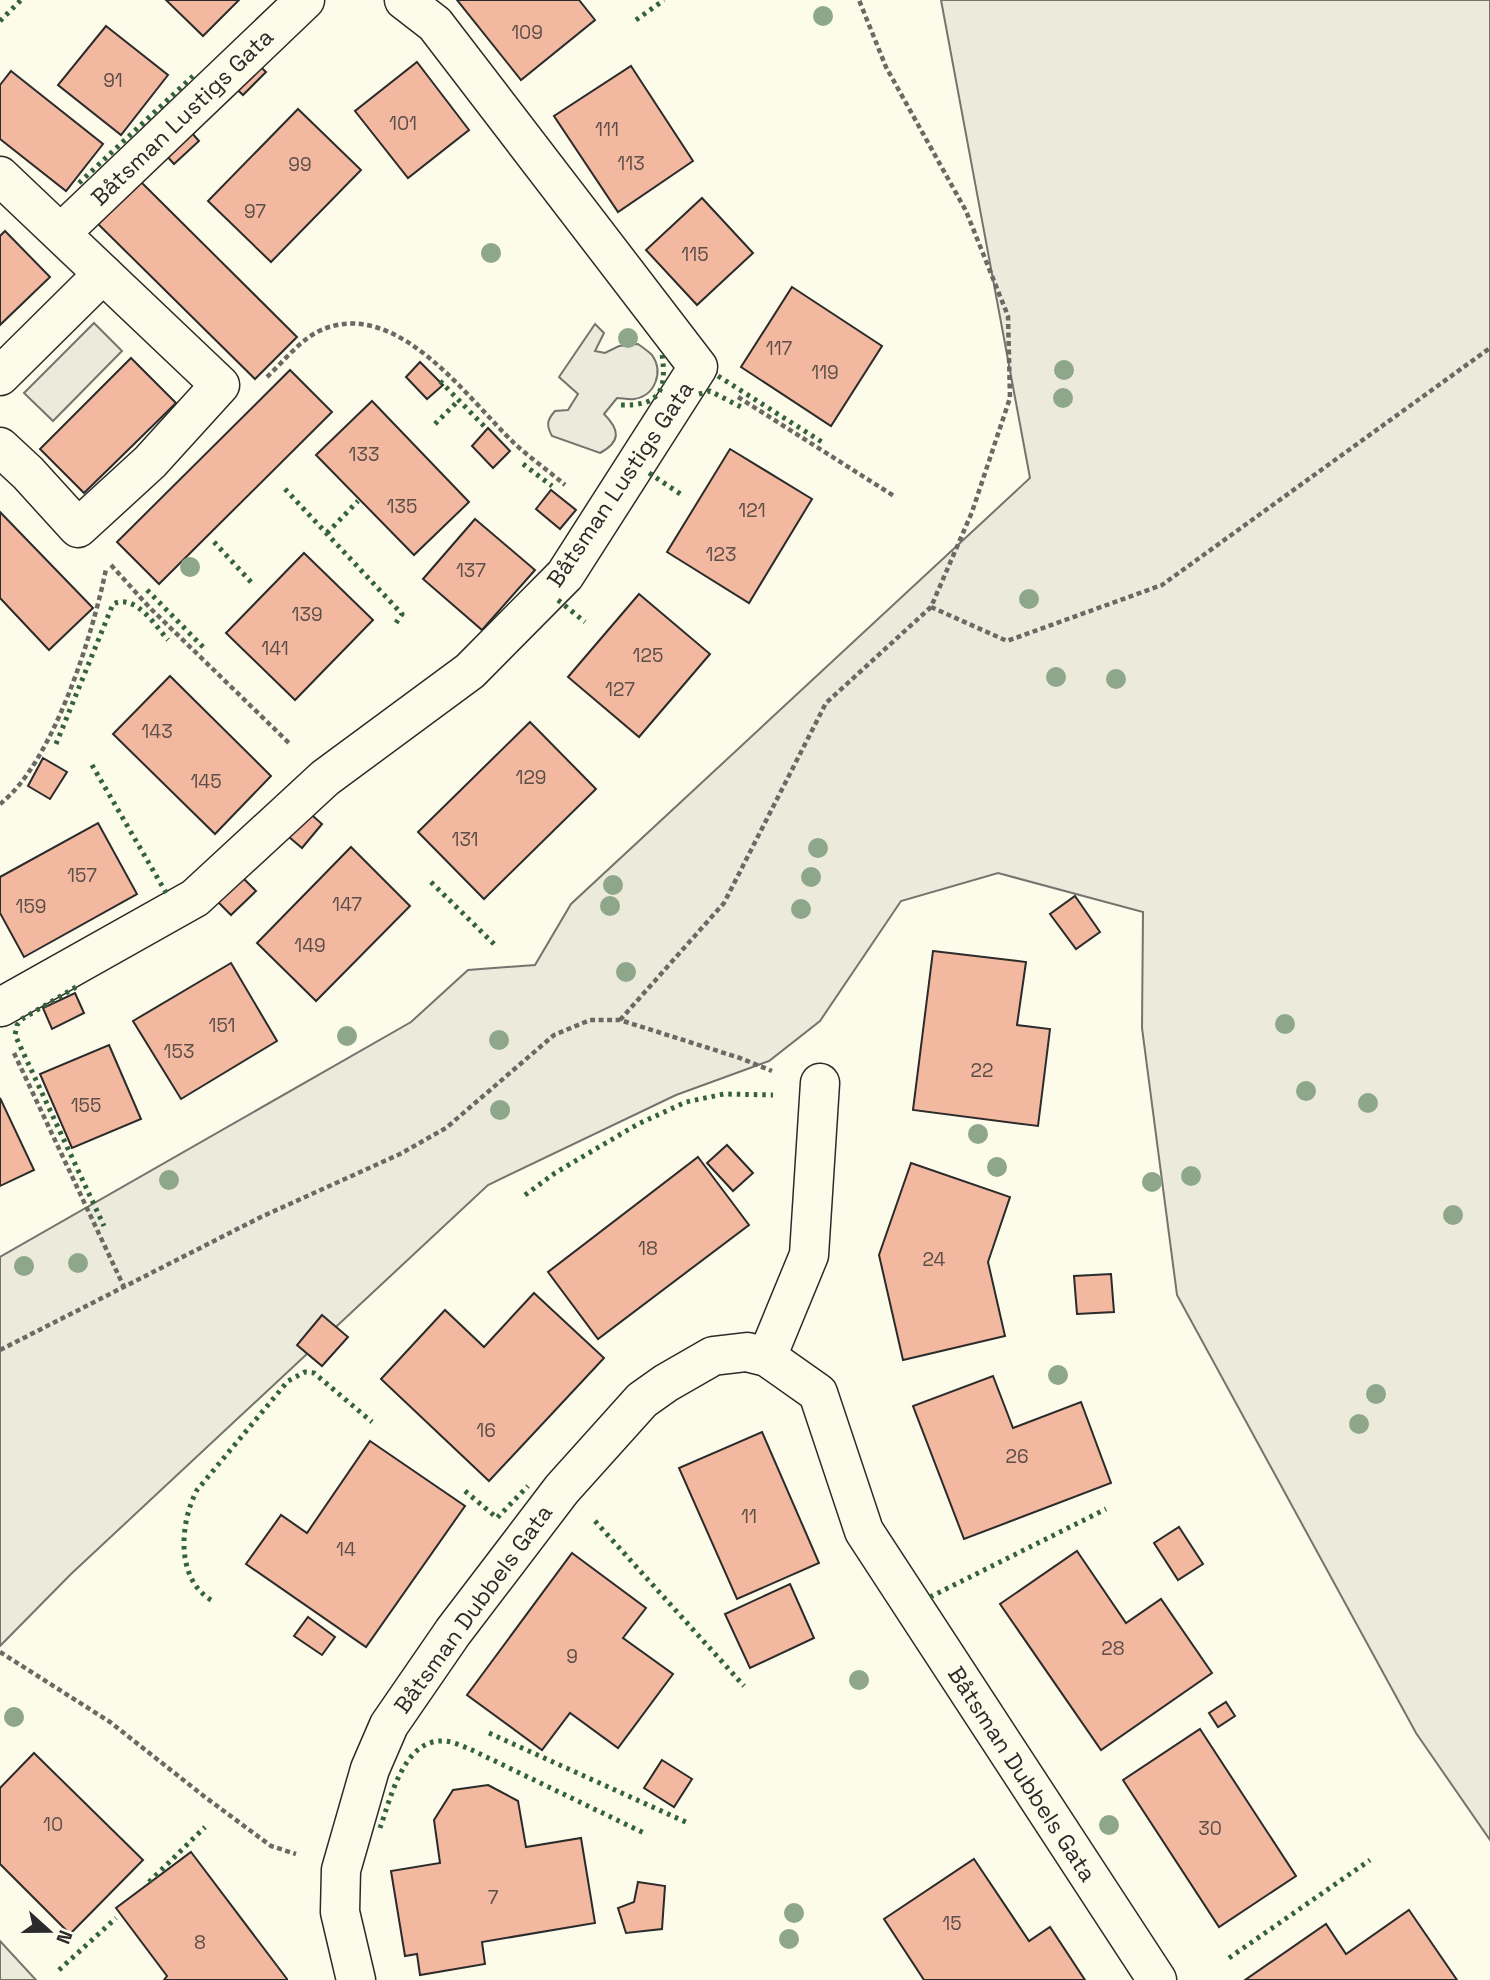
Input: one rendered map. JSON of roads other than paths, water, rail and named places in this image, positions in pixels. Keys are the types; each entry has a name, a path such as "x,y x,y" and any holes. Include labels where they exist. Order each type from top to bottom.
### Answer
{"street":[{"name":"Båtsman Lustigs Gata","path":"61,233 304,0"},
{"name":"Båtsman Lustigs Gata","path":"0,1005 1,1007 195,898 325,778 470,671 565,575 698,367 435,24 404,0"},
{"path":"0,176 220,385 150,462 78,528 28,473 0,447"},
{"path":"0,376 103,274"},
{"path":"767,1357 809,1255 820,1083"},
{"name":"Båtsman Dubbels Gata","path":"356,1980 340,1912 341,1870 370,1769 389,1725 453,1632 562,1489 642,1400 713,1356 747,1352 767,1357 818,1393 864,1531 1157,1980"}]}
